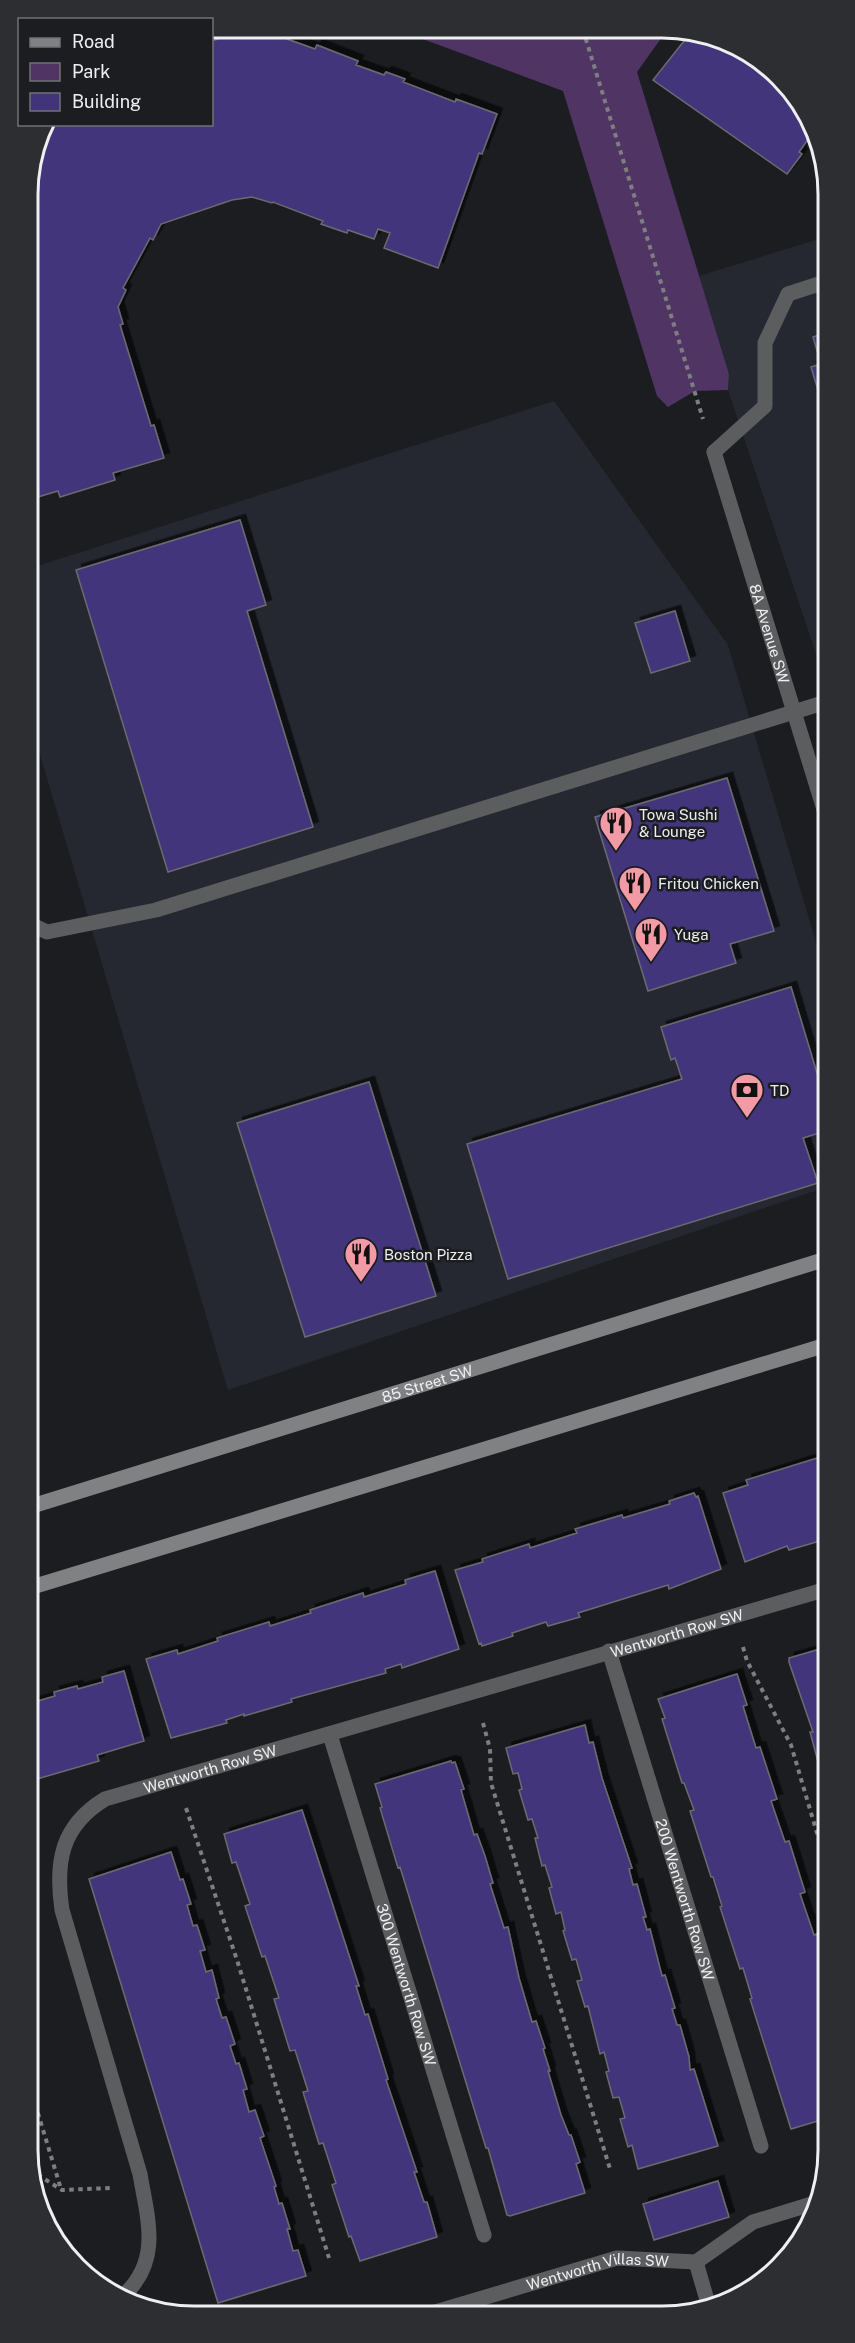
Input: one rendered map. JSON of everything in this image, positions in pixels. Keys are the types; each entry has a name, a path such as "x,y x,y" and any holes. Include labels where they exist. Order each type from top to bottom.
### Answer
{"main road":[{"name":"85 Street SW","path":"38,1504 817,1261"},
{"path":"38,1585 817,1349"}],"street":[{"path":"714,452 765,406 765,344 788,294 818,284"},
{"name":"8A Avenue SW","path":"714,452 818,789"},
{"path":"38,928 47,932 156,910 818,704"},
{"name":"Wentworth Row SW","path":"128,2291 136,2283 148,2261 150,2237 147,2206 62,1910 59,1865 66,1841 77,1821 89,1809 105,1799 330,1735 473,1690 817,1592"},
{"name":"200 Wentworth Row SW","path":"609,1651 761,2146"},
{"name":"300 Wentworth Row SW","path":"330,1735 484,2235"},
{"path":"707,2298 696,2262 753,2223 807,2206"},
{"name":"Wentworth Villas SW","path":"455,2306 616,2258 696,2262"}],"path":[{"path":"585,38 714,452"},
{"path":"734,1617 747,1660 791,1745 817,1834"},
{"path":"473,1690 490,1749 490,1783 611,2172"},
{"path":"177,1779 204,1868 237,1960 329,2258"},
{"path":"38,2113 62,2190"},
{"path":"40,2176 62,2190 142,2187"}],"shaded area":[{"path":"818,239 818,659 728,390 729,374 699,276"},
{"path":"554,401 728,645 818,948 817,1190 228,1390 38,748 38,566"}],"green space":[{"path":"420,38 661,38 637,72 729,374 728,390 695,391 668,407 657,396 563,91"}],"building":[{"path":"221,38 288,38 315,49 317,45 358,61 356,65 384,75 386,72 405,79 403,82 455,102 456,99 497,114 482,154 479,153 438,268 384,248 390,233 378,229 374,239 348,230 347,233 273,202 252,197 232,200 161,224 153,240 150,238 123,288 126,290 118,307 123,324 120,325 151,426 154,425 164,458 113,473 115,480 60,497 58,491 38,497 38,183 49,134 53,126 213,126 213,41"},
{"path":"682,39 712,46 748,64 772,83 785,99 797,116 808,140 799,152 802,154 787,174 653,80 684,41"},
{"path":"818,335 818,354 813,337"},
{"path":"818,365 818,390 811,367"},
{"path":"240,520 266,605 247,611 313,827 168,872 76,570"},
{"path":"675,611 690,661 651,673 635,623"},
{"path":"727,778 774,931 730,944 736,963 648,991 595,817"},
{"path":"791,987 818,1075 818,1134 803,1138 817,1183 508,1279 467,1144 682,1079 675,1058 671,1060 661,1027"},
{"path":"369,1082 436,1296 305,1337 237,1123"},
{"path":"817,1458 817,1542 789,1550 787,1546 745,1562 723,1493 748,1485 746,1480"},
{"path":"694,1493 696,1497 698,1496 721,1569 669,1589 668,1585 578,1613 580,1617 548,1626 546,1622 512,1633 513,1636 482,1646 481,1643 479,1644 455,1570 529,1544 530,1548 577,1533 575,1529 670,1504 669,1501"},
{"path":"435,1571 459,1649 402,1668 401,1664 385,1669 386,1673 291,1699 292,1702 244,1716 244,1714 226,1720 227,1723 171,1738 146,1659 177,1650 178,1654 218,1641 217,1638 269,1622 270,1626 363,1593 364,1597 406,1584 405,1580"},
{"path":"817,1650 817,1759 810,1732 813,1732 789,1658"},
{"path":"124,1671 144,1741 97,1755 99,1761 38,1779 38,1701 55,1696 54,1692 77,1686 78,1689 103,1682 102,1677"},
{"path":"737,1674 747,1705 743,1706 756,1748 760,1747 777,1799 771,1801 785,1842 789,1841 805,1892 800,1894 814,1935 817,1934 817,2121 791,2129 750,1999 752,1998 743,1968 740,1969 713,1877 711,1877 690,1811 694,1810 684,1783 682,1783 658,1699"},
{"path":"585,1725 589,1743 593,1742 602,1778 632,1868 629,1869 633,1885 637,1884 647,1930 650,1929 662,1976 665,1975 675,2008 672,2009 677,2025 680,2025 689,2057 690,2070 694,2069 718,2146 638,2169 632,2145 628,2147 620,2119 625,2118 619,2097 613,2098 606,2072 609,2071 604,2052 600,2054 588,2006 585,2007 577,1981 582,1980 576,1959 572,1960 563,1931 565,1930 561,1912 556,1914 549,1888 552,1887 545,1865 542,1866 535,1838 538,1838 532,1819 528,1820 519,1790 522,1789 518,1773 513,1774 506,1748"},
{"path":"451,1761 455,1762 464,1789 461,1790 474,1835 477,1834 485,1856 493,1883 490,1884 504,1928 508,1927 519,1978 532,2022 536,2021 561,2115 580,2162 576,2164 585,2193 510,2216 507,2215 400,1867 398,1868 375,1784"},
{"path":"302,1810 359,1986 356,1986 365,2015 368,2014 388,2079 386,2080 417,2172 414,2172 424,2202 427,2202 437,2237 360,2261 351,2236 349,2237 332,2185 336,2183 323,2143 319,2144 303,2092 308,2091 295,2050 290,2051 274,1999 279,1998 265,1956 262,1957 245,1906 250,1904 236,1862 232,1863 224,1834"},
{"path":"171,1852 191,1904 187,1905 193,1926 197,1925 205,1950 200,1951 206,1972 212,1970 219,1998 216,1999 222,2018 226,2017 235,2044 230,2046 236,2064 239,2063 247,2089 243,2090 249,2112 255,2110 264,2136 260,2138 276,2186 274,2187 279,2204 282,2203 290,2229 287,2229 293,2251 298,2250 306,2276 218,2303 89,1879"},
{"path":"718,2181 729,2217 654,2240 643,2204"}],"place":[{"name":"Towa Sushi & Lounge","path":"616,852"},
{"name":"Fritou Chicken","path":"635,912"},
{"name":"Yuga","path":"651,963"},
{"name":"TD","path":"747,1119"},
{"name":"Boston Pizza","path":"361,1283"}]}
